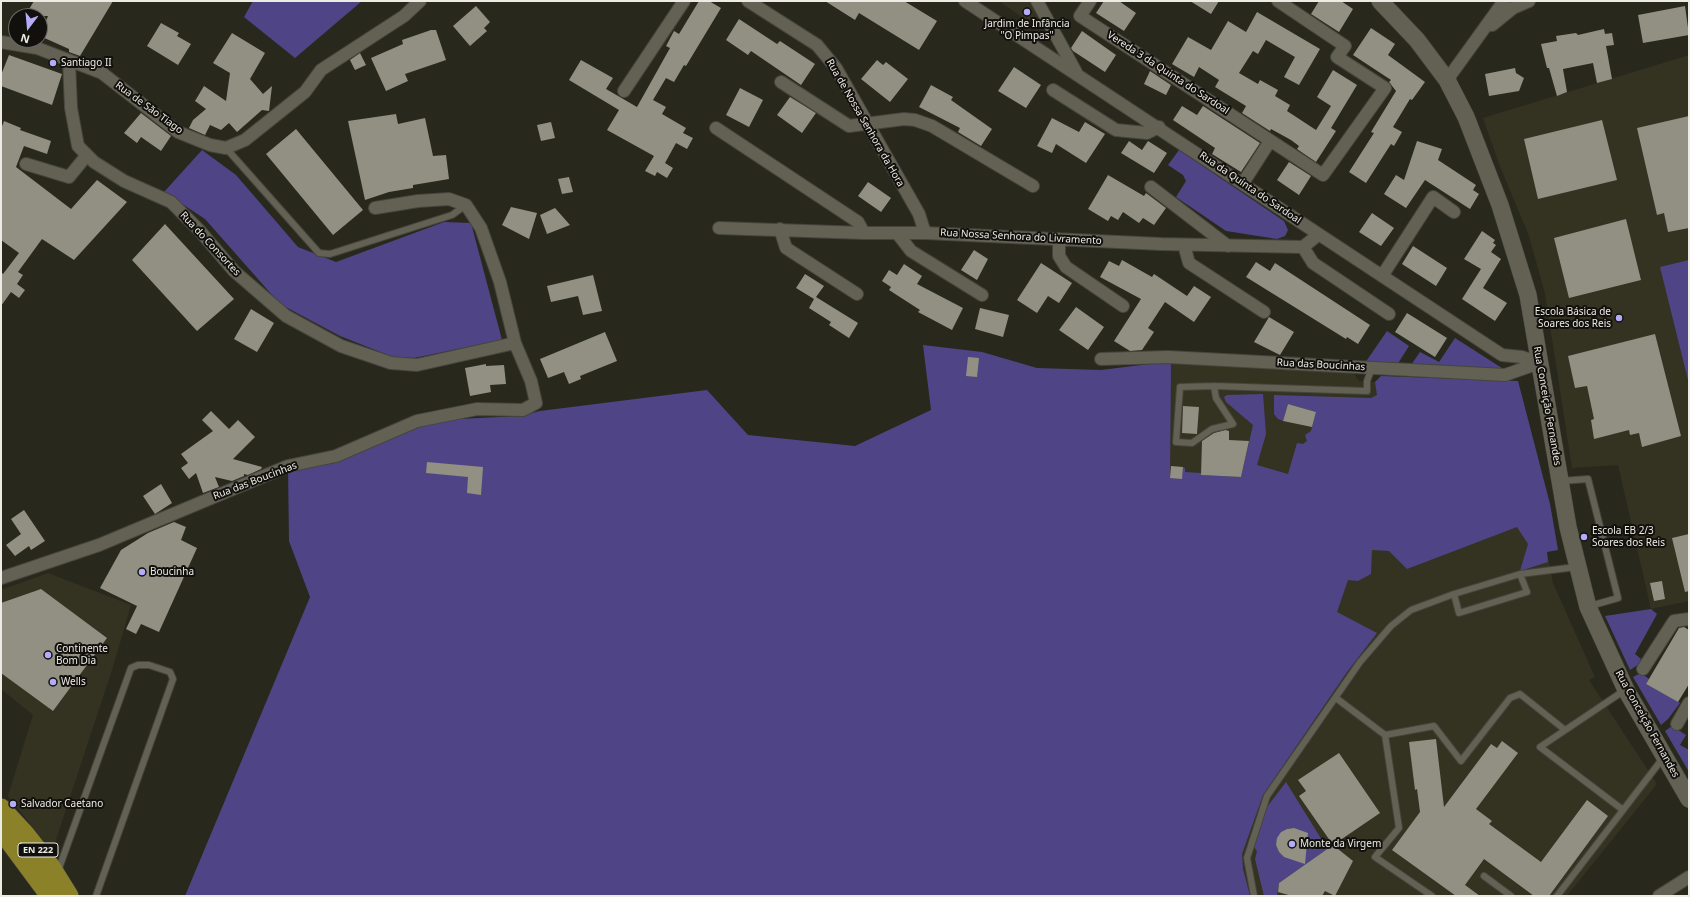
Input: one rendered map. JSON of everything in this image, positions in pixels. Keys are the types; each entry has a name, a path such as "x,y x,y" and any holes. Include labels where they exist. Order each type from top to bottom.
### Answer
{"main road":[{"name":"Rua Conceição Fernandes","path":"1380,1 1417,40 1447,80 1466,117 1500,205 1528,295 1568,527 1588,607 1626,690 1689,800"},
{"name":"EN 222","path":"1,808 25,834 69,896"},
{"name":"EN 222","path":"1,830 50,896"}],"street":[{"path":"226,148 245,140 305,92 321,70 404,16 420,1"},
{"path":"624,91 684,1"},
{"name":"Rua de Nossa Senhora da Hora","path":"748,1 817,46 836,68 919,214 925,232"},
{"name":"Rua da Quinta do Sardoal","path":"965,1 1159,127 1318,235 1502,355 1522,357 1539,363"},
{"path":"1037,1 1077,73"},
{"name":"Vereda 3 da Quinta do Sardoal","path":"1090,1 1080,16 1270,140"},
{"path":"1243,183 1270,140 1323,176 1385,88 1337,58 1344,46 1278,1"},
{"path":"1447,80 1504,1"},
{"path":"1479,36 1513,8 1529,1"},
{"name":"Rua de São Tiago","path":"1,42 37,48 102,73 178,132 210,145 226,148"},
{"name":"Rua do Consortes","path":"69,61 71,108 78,146 94,162 124,181 171,202 200,231 234,271 286,316 341,346 391,363 417,365 515,343"},
{"path":"781,82 849,126 904,119 925,123 941,130 1033,186"},
{"path":"1053,90 1116,130 1147,133 1159,127"},
{"path":"716,128 858,222 864,233"},
{"path":"26,164 69,178 87,155"},
{"path":"1151,187 1228,246"},
{"path":"1382,276 1433,197 1454,212"},
{"path":"375,208 418,201 449,199 466,205 481,228 500,282 515,343"},
{"name":"Rua Nossa Senhora do Livramento","path":"719,228 864,233 925,232 1184,245 1303,247"},
{"path":"780,229 786,248 857,294"},
{"path":"897,233 911,251 982,295"},
{"path":"1318,235 1303,247 1313,263 1389,314"},
{"path":"1059,239 1058,256 1066,267 1123,306"},
{"path":"1184,245 1189,263 1264,312"},
{"name":"Rua das Boucinhas","path":"1,578 99,545 288,466 336,456 417,421 477,410 523,410 536,403 531,381 515,343"},
{"name":"Rua das Boucinhas","path":"1100,358 1168,357 1505,375 1539,363"},
{"path":"1643,669 1674,621 1689,619"},
{"path":"1677,724 1689,703"},
{"path":"1659,896 1689,877"}],"lane":[{"path":"226,148 319,253 330,254 452,215 466,205"},
{"path":"1214,386 1216,398 1233,424 1212,429 1192,443 1176,442 1180,388 1214,386 1367,391 1367,381 1372,368"},
{"path":"1561,481 1588,479 1618,598 1588,607"},
{"path":"1254,896 1247,858 1267,796 1360,662 1391,626 1411,610 1454,594 1520,574 1577,567"},
{"path":"1454,594 1459,613 1527,592 1520,574"},
{"path":"56,876 131,668 138,665 149,665 170,672 173,679 96,896"},
{"path":"1623,810 1540,747 1626,690"},
{"path":"1385,735 1434,726 1461,761 1510,698 1520,694 1565,730"},
{"path":"1336,698 1385,735 1399,828 1375,857 1432,896"},
{"path":"1557,896 1664,757"},
{"path":"1484,876 1511,896"}],"shaded area":[{"path":"253,1 362,1 295,58 244,17"},
{"name":"Jardim de Infância \"O Pimpas\"","path":"999,1 1033,1 1039,14 1038,17 1033,20 1026,20"},
{"name":"Escola Básica de Soares dos Reis","path":"1689,55 1689,601 1651,609 1618,465 1572,468 1545,294 1529,236 1499,164 1483,118"},
{"path":"202,150 236,175 298,247 336,262 444,222 471,223 502,340 414,358 393,357 340,336 280,304 205,219 164,192"},
{"path":"1179,150 1284,221 1288,230 1285,236 1277,239 1226,231 1176,197 1186,181 1183,175 1168,165"},
{"path":"1689,260 1689,384 1660,267"},
{"path":"1387,331 1409,346 1397,365 1365,363"},
{"path":"1455,338 1505,370 1411,365 1420,352 1439,362"},
{"path":"923,345 982,352 1037,368 1101,370 1157,363 1171,364 1170,478 1183,467 1185,468 1185,472 1201,473 1201,475 1241,477 1253,425 1226,402 1224,397 1227,395 1263,394 1266,434 1257,465 1288,474 1297,443 1303,444 1307,441 1305,435 1311,431 1316,412 1288,404 1283,421 1278,419 1274,414 1274,395 1371,398 1377,395 1375,382 1381,376 1518,381 1550,504 1558,550 1547,552 1548,562 1520,571 1528,544 1517,527 1407,569 1389,551 1372,550 1371,574 1358,581 1348,580 1337,612 1377,633 1347,672 1263,795 1242,854 1243,869 1250,896 185,896 310,597 289,541 288,466 336,456 417,421 520,416 540,411 707,390 748,435 855,446 931,410"},
{"path":"1157,363 1353,372 1359,381 1375,382 1381,376 1518,381 1550,504 1558,550 1547,552 1553,583 1595,677 1589,680 1657,784 1567,896 1187,896"},
{"path":"48,573 131,605 113,667 52,852 8,796 33,715 1,689 1,590"},
{"path":"1651,609 1657,614 1635,654 1641,659 1639,664 1630,670 1605,616"},
{"path":"1641,673 1649,679 1646,684 1680,703 1668,719 1661,725 1633,677"},
{"path":"1672,726 1686,735 1680,745 1689,750 1689,772 1665,731"},
{"path":"1286,782 1325,845 1331,842 1333,845 1279,883 1277,896 1264,896 1255,859 1257,851 1254,847 1267,807","holes":["1294,828 1305,835 1307,849 1303,854 1284,857 1279,852 1276,845 1281,832"]}],"building":[{"path":"34,1 113,1 80,56 69,52 69,49 48,40 48,8 30,8"},
{"path":"699,1 709,1 721,8 686,66 684,65 674,82 666,78 653,100 666,107 662,114 686,128 683,133 693,138 687,149 676,143 665,163 673,168 667,178 657,172 655,176 645,171 654,156 607,130 619,110 569,80 581,60 613,78 606,89 637,107 670,48 666,46 674,31 679,34"},
{"path":"825,1 904,1 937,21 919,50 859,13 855,20"},
{"path":"1104,1 1119,1 1136,13 1124,31 1096,13"},
{"path":"1190,1 1219,1 1211,14"},
{"path":"1319,1 1341,1 1353,9 1339,32 1311,14"},
{"path":"476,6 490,22 484,28 487,31 470,46 453,26"},
{"path":"1685,6 1689,35 1643,43 1638,15"},
{"path":"1257,12 1320,49 1299,85 1284,77 1295,57 1266,40 1258,54 1253,51 1239,73 1258,84 1260,80 1278,90 1275,96 1290,105 1287,111 1316,130 1331,106 1317,97 1333,70 1357,85 1331,128 1336,131 1316,162 1297,149 1299,146 1291,140 1271,129 1270,131 1242,113 1246,106 1215,87 1219,80 1199,67 1194,77 1172,64 1188,37 1211,50 1228,21 1246,32"},
{"path":"739,19 777,44 780,41 815,64 801,85 751,51 748,55 726,40"},
{"path":"161,23 179,33 177,36 191,44 178,65 147,46"},
{"path":"1371,28 1395,44 1388,55 1425,82 1412,100 1410,99 1393,127 1402,132 1394,146 1391,144 1366,183 1349,172 1374,133 1371,132 1396,91 1389,82 1391,80 1353,55"},
{"path":"1604,29 1605,34 1612,33 1614,45 1606,46 1612,79 1597,83 1593,63 1563,69 1567,92 1557,96 1549,68 1547,68 1541,44 1557,41 1556,36 1576,33 1578,35"},
{"path":"431,30 436,30 446,60 405,74 408,81 386,91 371,58 403,44 402,40"},
{"path":"1082,31 1116,55 1105,72 1073,51 1071,48"},
{"path":"232,33 265,53 250,79 263,94 272,86 269,111 262,110 237,132 229,123 221,130 210,125 205,135 189,128 193,120 206,109 195,101 204,86 226,101 230,73 213,63"},
{"path":"360,53 366,65 355,70 350,60"},
{"path":"9,55 62,74 52,105 1,86 1,75"},
{"path":"877,60 883,65 886,62 908,79 890,102 861,79"},
{"path":"1014,67 1041,85 1026,108 998,91"},
{"path":"1515,68 1516,73 1524,78 1519,91 1489,96 1485,74"},
{"path":"1150,71 1171,85 1166,95 1144,84"},
{"path":"931,85 953,97 951,100 992,129 981,146 958,132 960,128 919,107"},
{"path":"740,88 763,100 749,127 726,115"},
{"path":"790,97 816,113 802,133 777,115"},
{"path":"1182,106 1197,115 1203,106 1260,143 1241,172 1212,154 1215,148 1173,120"},
{"path":"141,113 171,136 161,151 141,137 137,143 124,133"},
{"path":"396,114 398,124 425,118 433,156 446,155 449,179 413,185 413,188 389,192 365,200 348,121"},
{"path":"1689,116 1689,228 1668,232 1664,213 1657,215 1637,128"},
{"path":"1052,118 1079,132 1085,122 1105,134 1086,163 1056,144 1052,153 1037,146"},
{"path":"1602,120 1617,180 1538,199 1524,139"},
{"path":"4,121 21,128 20,130 51,141 47,154 24,146 16,167 71,209 97,180 127,202 74,260 42,239 18,272 23,275 17,284 25,290 19,298 11,292 1,306 1,272 3,274 19,253 1,240 1,129"},
{"path":"551,122 555,138 541,141 537,125"},
{"path":"296,129 363,210 333,235 266,154"},
{"path":"1129,141 1142,150 1148,141 1167,153 1154,173 1121,153"},
{"path":"1417,141 1442,149 1438,160 1476,185 1473,190 1479,194 1470,209 1425,180 1406,208 1384,194 1396,175 1404,180"},
{"path":"1289,162 1311,176 1299,195 1277,180"},
{"path":"1108,175 1144,196 1146,193 1166,208 1154,225 1143,218 1139,223 1123,212 1118,220 1111,216 1108,221 1088,209"},
{"path":"569,177 573,192 562,194 558,179"},
{"path":"868,182 891,198 881,212 858,196"},
{"path":"511,207 537,213 529,239 502,225"},
{"path":"555,208 570,225 547,234 540,215"},
{"path":"1372,213 1394,228 1381,246 1359,232"},
{"path":"1626,219 1641,280 1569,298 1554,238"},
{"path":"165,224 234,299 197,331 132,260"},
{"path":"1482,231 1495,240 1493,243 1496,245 1491,252 1501,259 1483,288 1507,303 1495,321 1462,299 1481,269 1464,259"},
{"path":"1413,246 1447,268 1436,286 1402,264"},
{"path":"974,250 988,259 977,280 961,270"},
{"path":"1122,260 1152,277 1154,274 1187,296 1194,286 1211,297 1194,322 1165,302 1148,328 1154,332 1142,350 1130,351 1114,341 1141,299 1100,277 1109,261 1119,266"},
{"path":"1256,262 1270,271 1275,263 1370,325 1358,344 1347,337 1346,339 1246,277"},
{"path":"1041,263 1072,283 1059,303 1048,296 1037,313 1017,300"},
{"path":"904,264 922,276 917,284 963,308 952,330 918,312 920,310 889,290 891,287 882,281 889,270 897,275"},
{"path":"805,274 824,286 816,297 858,323 849,338 829,325 831,322 809,308 814,299 796,288"},
{"path":"593,275 602,311 583,315 578,296 551,302 547,286"},
{"path":"1076,307 1104,327 1088,350 1059,330"},
{"path":"980,308 1009,315 1003,337 975,329"},
{"path":"251,309 274,323 257,352 234,339"},
{"path":"1407,313 1447,338 1435,357 1395,332"},
{"path":"1269,317 1294,332 1280,355 1254,342"},
{"path":"605,332 617,361 580,376 581,379 569,384 564,372 548,378 540,359"},
{"path":"1655,334 1681,436 1642,447 1639,433 1630,435 1629,430 1594,439 1591,420 1594,419 1587,386 1575,388 1568,356"},
{"path":"968,357 979,358 977,377 966,376"},
{"path":"486,364 486,366 504,365 506,384 490,385 491,392 470,396 465,368"},
{"path":"1288,404 1316,412 1312,427 1283,421"},
{"path":"1183,406 1199,407 1197,434 1182,433"},
{"path":"211,411 229,429 238,420 255,437 233,459 262,467 261,469 248,475 244,474 244,476 232,481 215,477 219,487 203,493 196,473 189,479 181,468 188,463 181,454 213,431 202,420"},
{"path":"1225,430 1229,431 1229,440 1249,441 1241,477 1201,475 1202,441 1214,433"},
{"path":"427,462 483,467 481,495 467,493 468,477 426,473"},
{"path":"1171,466 1183,467 1182,479 1170,478"},
{"path":"161,484 172,503 155,514 143,496"},
{"path":"24,510 45,541 31,550 29,546 15,556 6,545 21,534 11,519"},
{"path":"174,522 186,527 181,540 197,548 159,632 141,624 136,634 126,629 137,606 100,588 121,550 148,533"},
{"path":"1689,534 1689,591 1685,592 1672,538"},
{"path":"1662,581 1665,599 1654,601 1650,583"},
{"name":"Continente Bom Dia","path":"41,589 107,638 53,711 1,673 1,603"},
{"path":"1684,627 1689,630 1689,684 1678,702 1646,684 1679,628"},
{"path":"1436,739 1444,807 1491,744 1497,748 1502,741 1518,753 1476,809 1492,821 1489,824 1541,862 1587,800 1608,816 1549,896 1534,896 1484,859 1465,885 1480,896 1456,896 1392,850 1420,812 1417,789 1415,790 1409,742"},
{"path":"1339,753 1380,813 1333,845 1299,796 1306,791 1298,780"},
{"name":"Monte da Virgem","path":"1294,828 1308,833 1305,864 1284,857 1279,852 1276,845 1277,838 1281,832"},
{"path":"1333,845 1353,861 1335,896 1325,891 1322,896 1292,896 1278,892 1279,883"}],"place":[{"name":"Jardim de Infância \"O Pimpas\"","path":"1027,12"},
{"name":"Santiago II","path":"53,63"},
{"name":"Escola Básica de Soares dos Reis","path":"1619,318"},
{"name":"Escola EB 2/3 Soares dos Reis","path":"1584,537"},
{"name":"Boucinha","path":"142,572"},
{"name":"Continente Bom Dia","path":"48,655"},
{"name":"Wells","path":"53,682"},
{"name":"Salvador Caetano","path":"13,804"},
{"name":"Monte da Virgem","path":"1292,844"}]}
